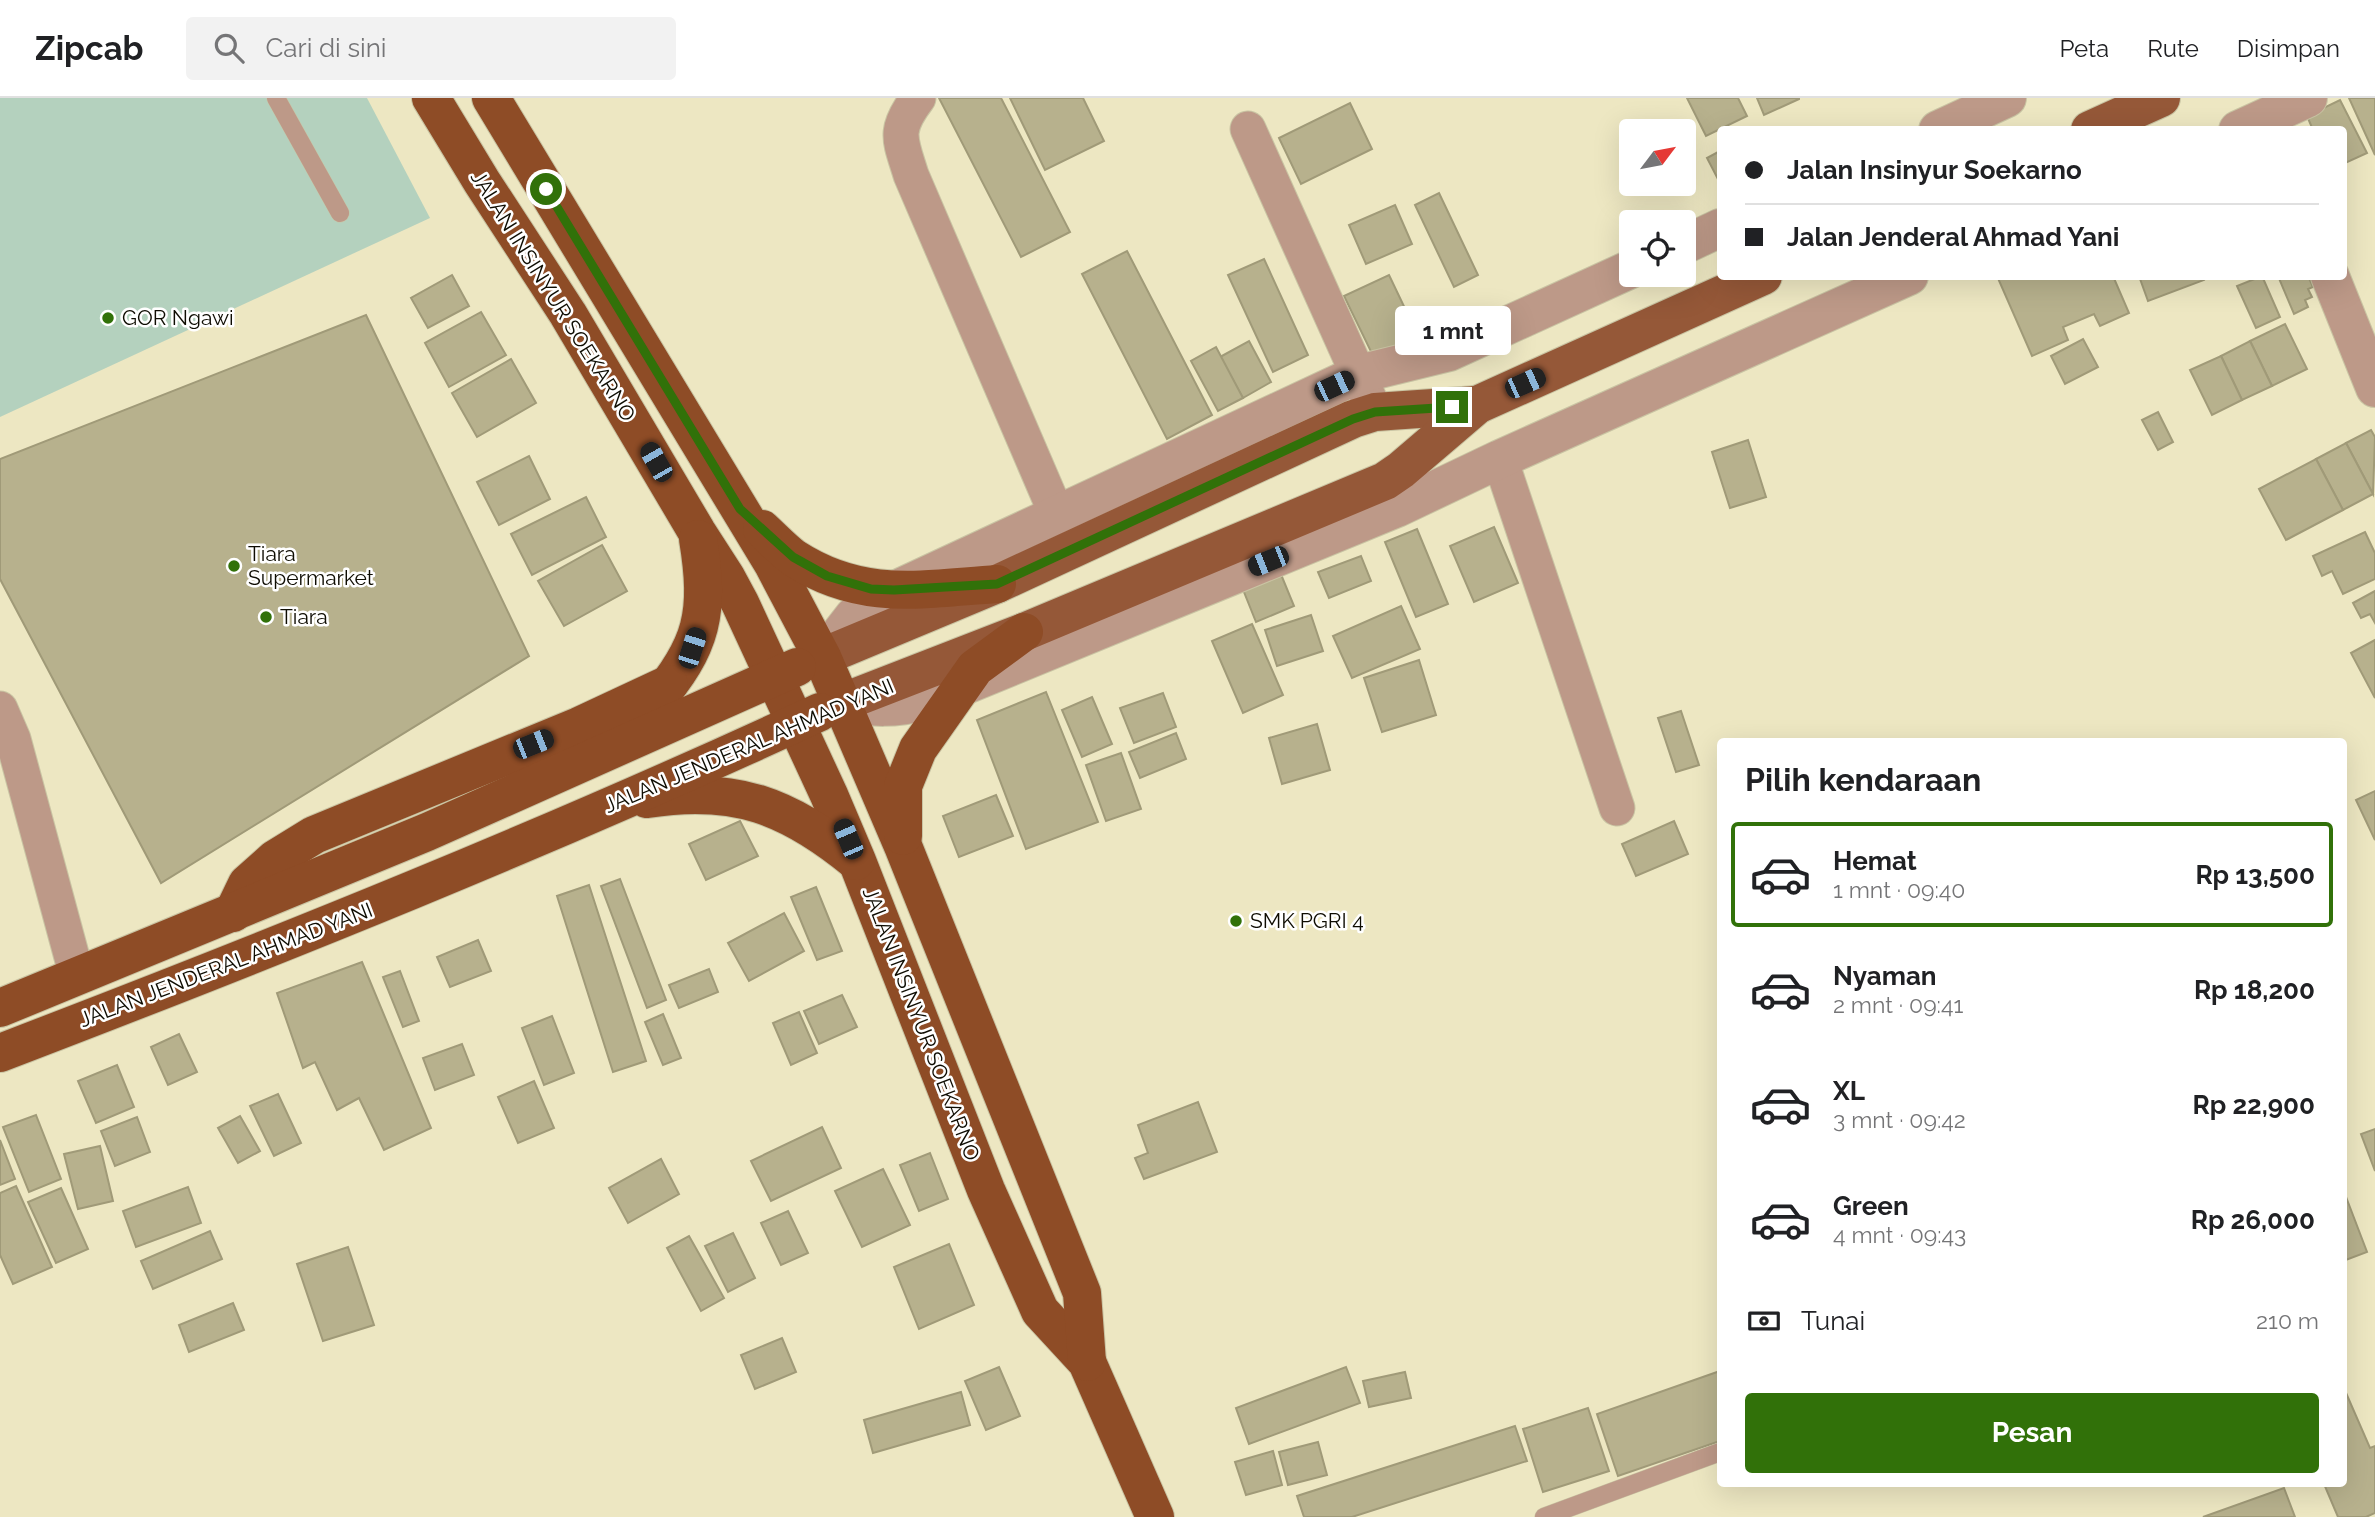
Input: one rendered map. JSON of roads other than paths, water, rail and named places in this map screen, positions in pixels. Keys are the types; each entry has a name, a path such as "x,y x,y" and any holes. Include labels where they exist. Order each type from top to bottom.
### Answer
{"highway":[{"name":"JALAN INSINYUR SOEKARNO","path":"431,98 568,314 726,577 775,676 857,861 985,1190 1040,1311 1087,1362 1156,1517"},
{"name":"JALAN INSINYUR SOEKARNO","path":"491,98 781,578 822,657 903,846 1082,1293 1087,1362"},
{"path":"740,509 793,557 827,576 871,589 997,584"},
{"path":"592,757 644,714 669,684 692,648 702,616 705,580 697,532"},
{"path":"903,846 903,786 918,748 960,688 982,662 1024,632"},
{"name":"JALAN JENDERAL AHMAD YANI","path":"0,1008 427,832 822,657"},
{"path":"233,913 247,884 275,859 314,835 579,726 669,684"},
{"name":"JALAN JENDERAL AHMAD YANI","path":"0,1053 251,957 428,885 841,703"},
{"path":"611,805 668,796 729,796 777,808 827,837 857,861"}],"main road":[{"path":"2099,126 2161,98"},
{"name":"JALAN JENDERAL AHMAD YANI","path":"841,703 1024,632 1385,481 1401,471 1478,405 1754,280"},
{"name":"JALAN JENDERAL AHMAD YANI","path":"822,657 997,584 1340,424 1375,412 1478,405"}],"street":[{"path":"918,98 906,114 900,138 911,176 1057,515"},
{"path":"1947,126 2007,98"},
{"path":"2258,119 2308,98"},
{"path":"1248,129 1375,412"},
{"path":"1696,240 1717,230"},
{"path":"822,657 855,616 876,599 894,590 1359,374 1449,352 1619,274"},
{"path":"841,703 870,708 898,708 927,701 960,688 1397,508 1500,459 1900,280"},
{"path":"2332,280 2375,388"},
{"path":"1500,459 1616,808"},
{"path":"0,709 13,739 77,976"}],"lane":[{"path":"276,98 340,214"},
{"path":"1544,1517 1717,1453"}],"place":[{"name":"GOR Ngawi","path":"108,318"},
{"name":"Tiara Supermarket","path":"234,566"},
{"name":"Tiara","path":"266,617"},
{"name":"SMK PGRI 4","path":"1236,921"}]}
